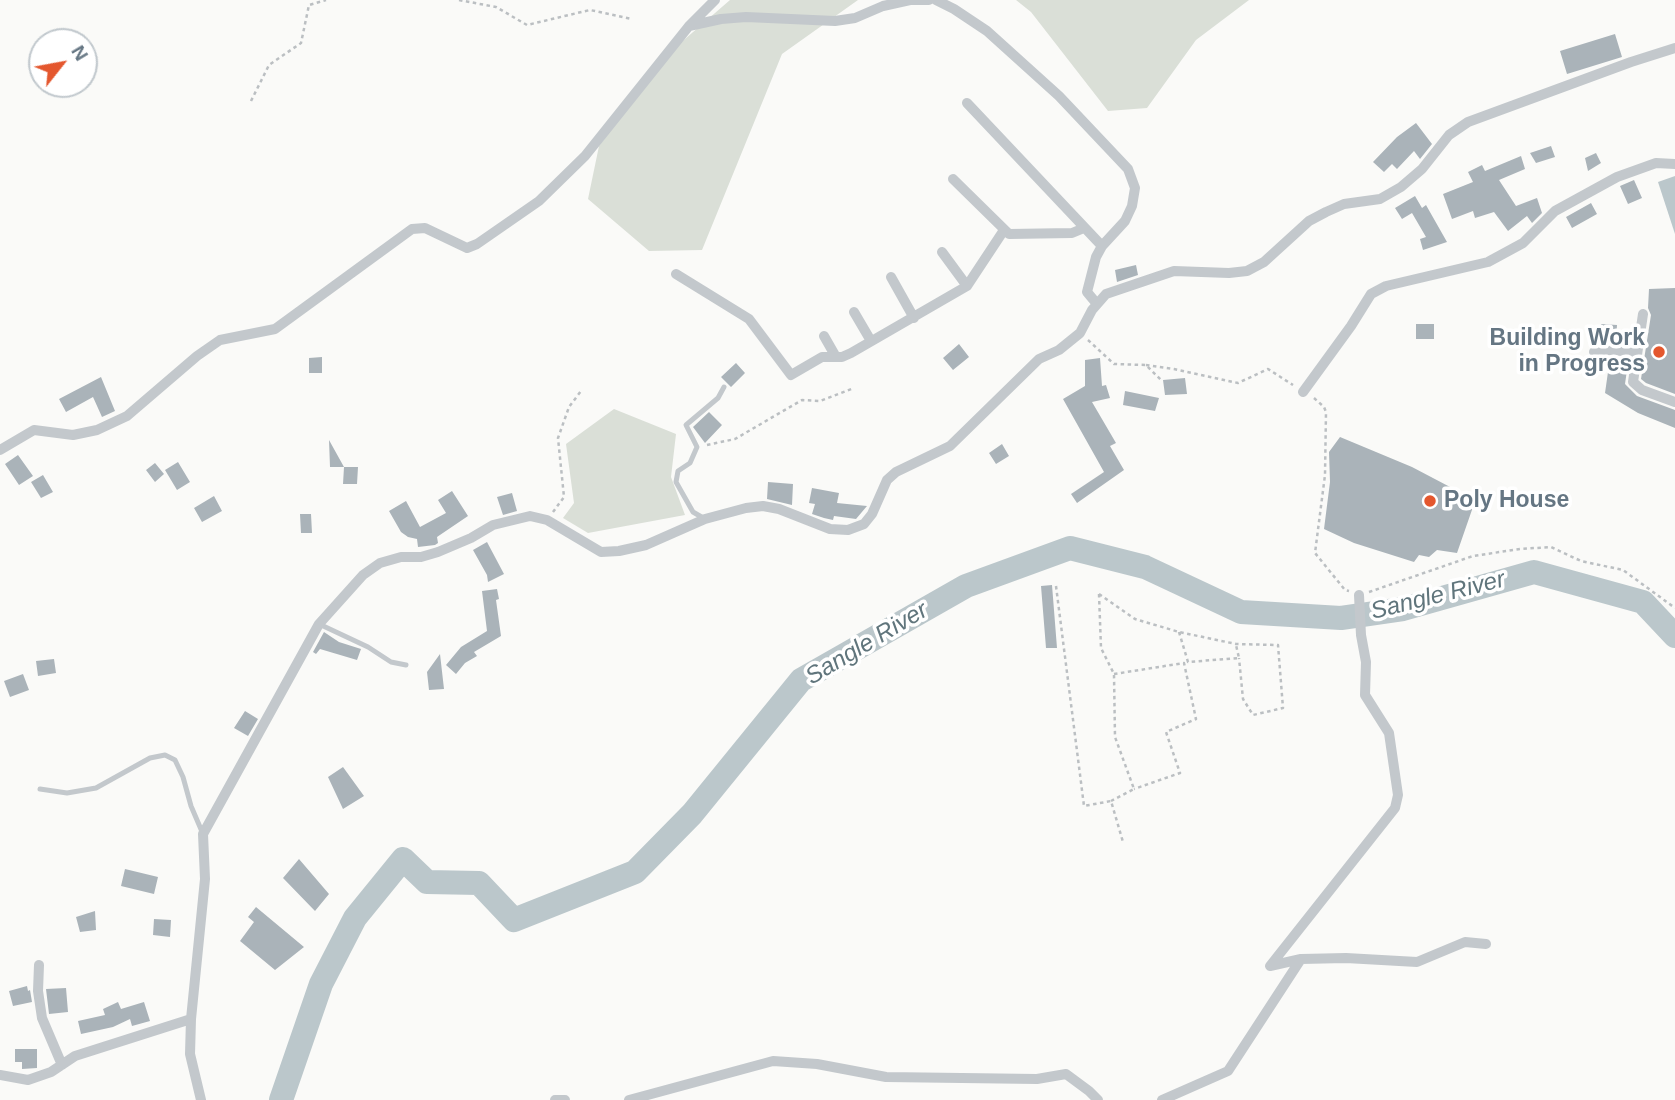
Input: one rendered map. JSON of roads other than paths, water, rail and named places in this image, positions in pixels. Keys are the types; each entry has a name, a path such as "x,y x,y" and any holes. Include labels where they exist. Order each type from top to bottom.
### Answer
{"street":[{"path":"0,450 34,430 73,435 97,430 127,416 197,356 220,340 275,328 412,229 425,228 467,248 477,244 539,201 585,156 688,26 715,0"},
{"path":"688,26 746,17 835,21 855,18 883,6 911,0 929,0"},
{"path":"936,0 988,32 1059,96 1128,169 1135,188 1132,206 1125,221 1102,246 1096,257 1087,292 1097,304"},
{"path":"201,1100 190,1054 205,879 203,834 318,624 363,575 380,563 438,552 493,525 530,516 547,520 601,552 646,545 705,519 763,506 779,509 830,529 848,530 864,524 872,514 887,480 896,472 950,446 1028,368 1039,359 1059,350 1080,333 1106,294 1174,271 1247,271 1264,262 1309,221 1344,204 1380,199 1401,187 1422,169 1449,135 1468,122 1675,48"},
{"path":"967,103 1102,246"},
{"path":"1303,392 1371,294 1386,286 1488,262 1523,243 1555,211 1631,170 1656,163 1675,163"},
{"path":"953,179 1009,234 1072,233 1084,228"},
{"path":"677,274 749,319 791,375 822,357 842,357 967,286 1004,230"},
{"path":"942,252 967,286"},
{"path":"891,277 914,317"},
{"path":"854,312 871,341"},
{"path":"1643,314 1633,382 1642,390 1675,402"},
{"path":"824,336 836,357"},
{"path":"1594,352 1614,350 1637,353"},
{"path":"1359,595 1361,635 1366,662 1365,695 1389,733 1398,795 1395,808 1270,966 1301,959 1346,958 1417,962 1465,942 1486,944"},
{"path":"1162,1100 1228,1071 1301,959"},
{"path":"39,965 38,991 42,1018 62,1065"},
{"path":"0,1075 28,1080 51,1072 75,1056 191,1019"},
{"path":"629,1100 654,1091 773,1061 817,1064 886,1077 1037,1079 1066,1074 1098,1100"},
{"path":"555,1100 565,1100"}],"lane":[{"path":"705,519 693,512 676,482 678,471 690,463 697,447 687,425 718,398 724,387"},
{"path":"318,624 368,647 391,662 406,665"},
{"path":"40,789 67,793 96,788 150,758 165,755 175,760 203,834"}],"waterway":[{"name":"Sangle River","path":"281,1100 321,984 355,918 403,859 427,882 479,883 514,920 635,872 692,814 801,680 966,586 1070,548 1145,567 1241,612 1341,618 1403,609 1534,572 1643,602 1675,636"}],"place":[{"name":"Building Work in Progress","path":"1659,352"},
{"name":"Poly House","path":"1430,501"}]}
